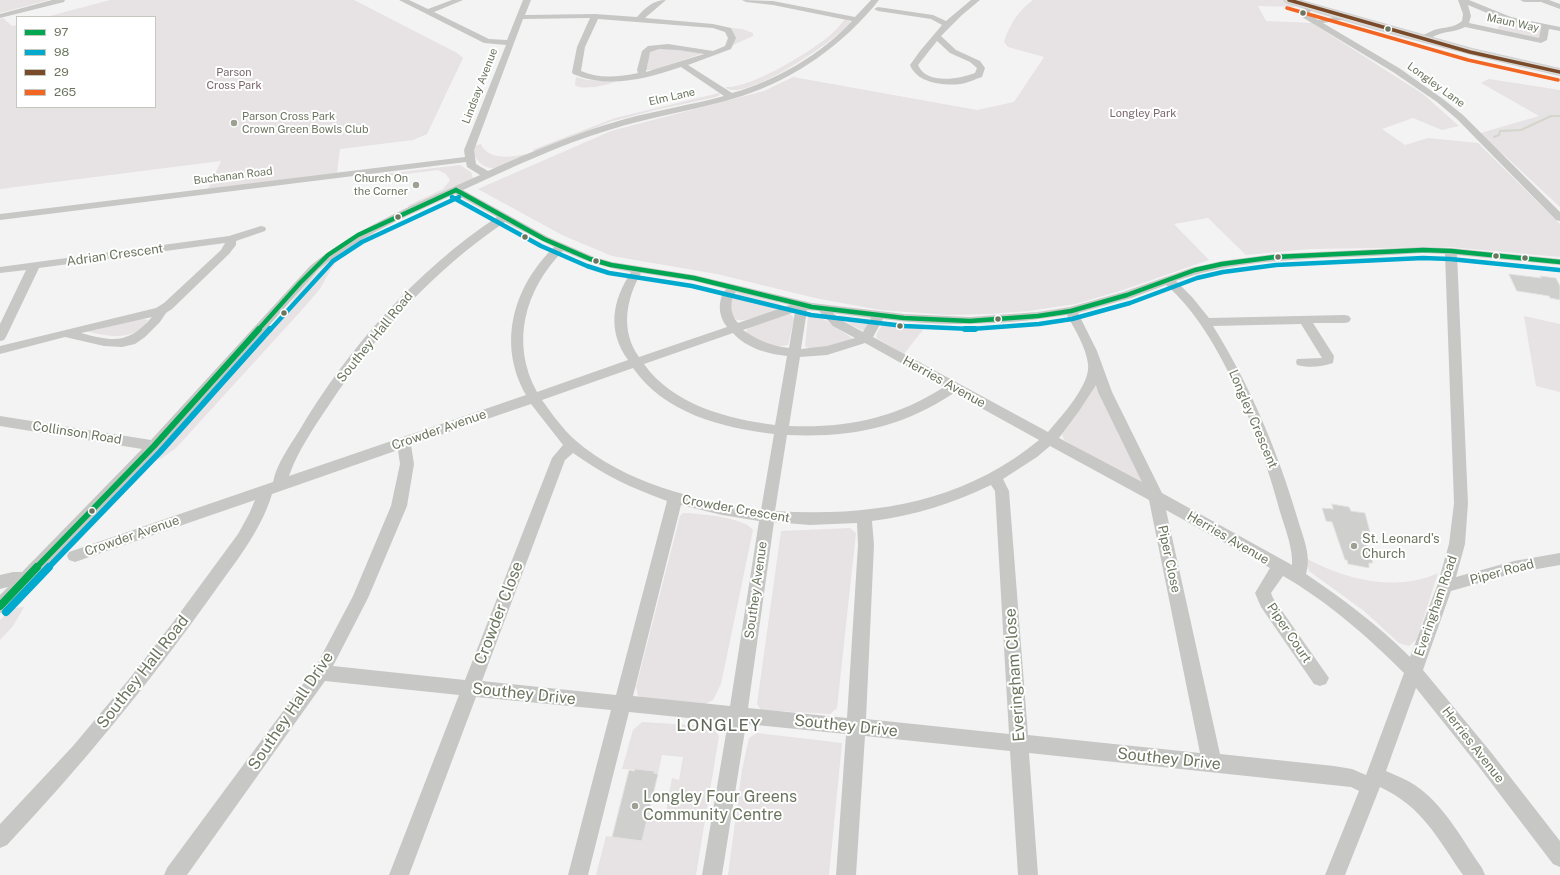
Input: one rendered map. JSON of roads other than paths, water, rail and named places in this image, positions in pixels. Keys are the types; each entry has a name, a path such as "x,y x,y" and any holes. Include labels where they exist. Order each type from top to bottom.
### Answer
{"main road":[{"path":"1292,0 1309,7 1500,60 1560,72"}],"street":[{"path":"0,16 61,0"},
{"path":"403,0 487,41 510,43"},
{"path":"427,12 459,0"},
{"name":"Lindsay Avenue","path":"470,159 471,143 528,0"},
{"path":"640,19 662,0"},
{"path":"746,0 762,1 857,20"},
{"path":"936,37 942,40 955,52 976,62 981,68 979,74 962,81 946,82 930,78 916,71 914,65 916,61 936,37 947,25 976,0"},
{"path":"1422,39 1432,34 1456,28 1464,24 1467,20 1467,15 1462,0"},
{"path":"1462,0 1509,19 1560,29"},
{"path":"1524,0 1542,0 1560,7"},
{"path":"876,4 933,18 947,25"},
{"name":"Elm Lane","path":"0,606 154,446 300,283 328,255 358,235 487,175 606,128 650,115 730,96 761,86 784,74 833,42 876,4"},
{"name":"Longley Lane","path":"1309,7 1304,14 1411,81 1448,107 1465,122 1477,136 1557,214"},
{"path":"933,18 958,14"},
{"path":"520,17 595,16 640,19 724,28 732,35 728,47 683,65 628,78 597,78 583,76 576,72 581,47 595,16"},
{"path":"1318,22 1344,17"},
{"name":"Maun Way","path":"1464,24 1541,41 1543,40 1545,26"},
{"path":"643,75 641,70 646,51 651,47 659,46 713,54"},
{"path":"683,65 730,96"},
{"path":"470,159 471,165 487,175"},
{"name":"Buchanan Road","path":"0,217 470,159"},
{"path":"456,190 561,247 611,265 637,271 694,278 823,309 879,316 920,319 970,320 1038,316 1071,311 1127,295 1195,270 1248,259 1399,250 1451,251 1560,262"},
{"name":"Southey Hall Road","path":"0,838 75,758 126,698 157,658 238,545 283,472 317,412 389,316 412,291 457,250 504,217"},
{"name":"Adrian Crescent","path":"0,270 231,239 261,229"},
{"path":"65,333 94,340 114,342 129,341 138,336 157,319 160,311 225,252 230,245 231,239"},
{"name":"Crowder Crescent","path":"561,247 538,270 530,284 519,312 517,331 520,367 532,398 555,428 572,445 617,474 655,491 700,504 767,516 802,519 833,519 864,517 917,506 954,495 993,478 1014,465 1049,439 1084,394 1095,366"},
{"name":"Everingham Road","path":"1335,875 1373,781 1445,586 1457,544 1461,503 1451,251"},
{"path":"0,337 34,266"},
{"path":"637,271 623,298 621,324 627,349 643,375 672,398 693,409 725,420 753,426 782,430 842,430 876,423 906,414 934,400 953,387"},
{"name":"Longley Crescent","path":"1167,280 1191,303 1205,322 1229,363 1271,458 1288,512 1300,558 1301,569 1297,576"},
{"path":"734,287 726,297 728,320 745,338 761,346 777,351 816,353 834,350 850,345 865,338 879,316"},
{"name":"Crowder Avenue","path":"75,556 532,398 635,364 802,305"},
{"name":"Southey Avenue","path":"712,875 738,715 767,516 802,305"},
{"name":"Herries Avenue","path":"823,309 837,322 865,338 1297,576 1352,616 1384,642 1413,671 1483,757 1560,858"},
{"path":"0,350 160,311"},
{"path":"1071,311 1085,338 1095,366"},
{"path":"1205,322 1345,319"},
{"path":"1302,362 1323,362 1328,360 1328,356 1305,320"},
{"name":"Piper Close","path":"1095,366 1105,392 1156,497 1212,763"},
{"name":"Collinson Road","path":"0,421 154,446"},
{"name":"Southey Hall Drive","path":"174,875 321,673 363,591 399,506 407,464 404,442"},
{"name":"Crowder Close","path":"399,875 559,458 572,445"},
{"name":"Everingham Close","path":"993,478 1000,485 1002,491 1028,875"},
{"path":"578,875 675,498"},
{"path":"846,875 856,727 866,531 864,517"},
{"name":"Piper Road","path":"1445,586 1466,582 1514,567 1560,559"},
{"name":"Piper Court","path":"1280,567 1263,594 1320,678"},
{"path":"0,582 26,579"},
{"name":"Southey Drive","path":"321,673 1212,763 1373,781 1399,786 1418,798 1437,821 1475,875"}],"waterway":[{"path":"1494,137 1499,135 1500,131 1521,130 1551,116 1560,116"}],"place":[{"name":"Parson Cross Park Crown Green Bowls Club","path":"234,123"},
{"name":"Church On the Corner","path":"416,185"},
{"name":"St. Leonard's Church","path":"1354,546"},
{"name":"Longley Four Greens Community Centre","path":"635,806"}],"district":[{"name":"LONGLEY","path":"719,726"}],"park label":[{"name":"Parson Cross Park","path":"234,79"},
{"name":"Longley Park","path":"1143,114"}]}
